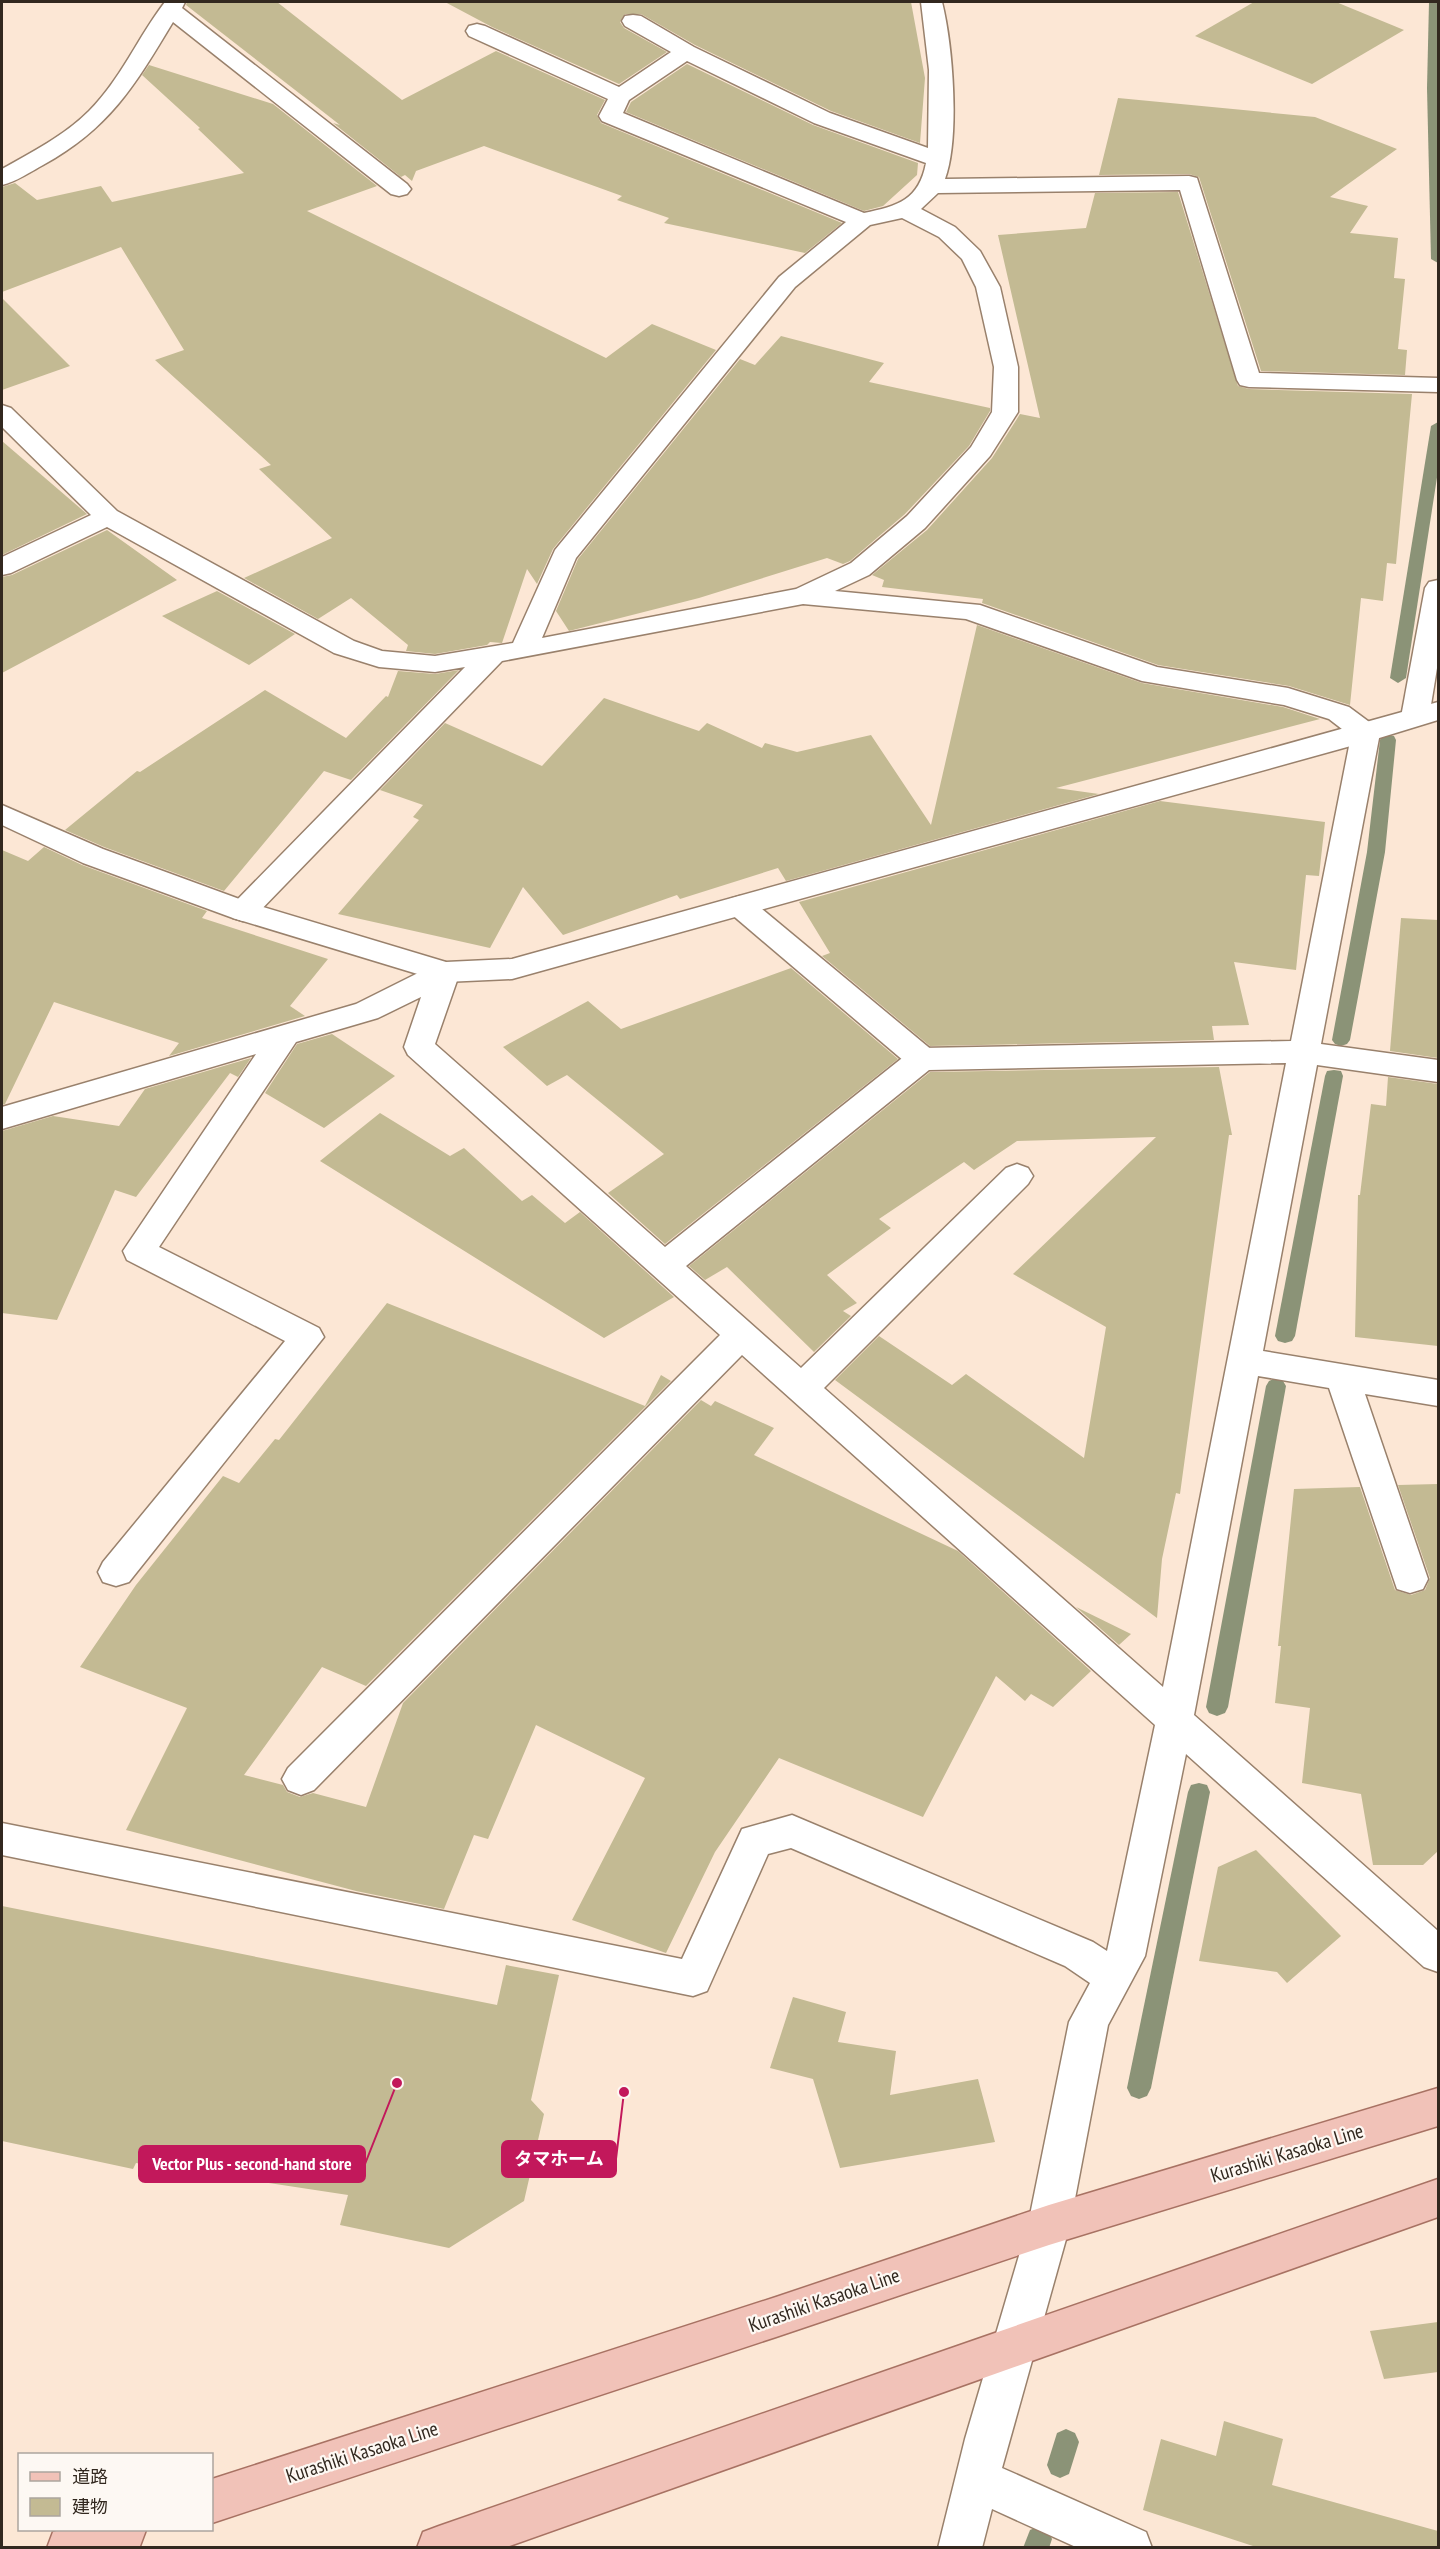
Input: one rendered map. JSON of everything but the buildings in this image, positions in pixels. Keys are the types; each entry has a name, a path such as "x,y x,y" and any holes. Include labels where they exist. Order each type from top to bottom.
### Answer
{"main road":[{"name":"Kurashiki Kasaoka Line","path":"213,2501 777,2317 1049,2224 1438,2107"},
{"path":"439,2547 1438,2199"},
{"path":"69,2547 118,2531"}],"street":[{"path":"523,650 564,556 787,282 862,220 905,210 928,191 940,160 940,53 932,2"},
{"path":"2,178 84,128 110,100 172,5 399,189"},
{"path":"633,21 686,52 822,118 940,160"},
{"path":"477,31 620,96"},
{"path":"686,52 620,96 610,116 862,220"},
{"path":"930,186 1189,183 1249,380 1438,386"},
{"path":"2,412 108,517 344,647 379,659 435,664 523,650 803,596 860,569 916,522 981,451 1005,412 1006,367 988,287 972,256 947,232 905,210"},
{"path":"2,567 108,517"},
{"path":"2,814 93,856 243,911 445,972 512,969 1366,733 1427,714 1438,588"},
{"path":"803,596 970,611 1152,675 1288,697 1339,713 1366,733"},
{"path":"243,911 494,654"},
{"path":"960,2547 1049,2224 1089,2022 1125,1956 1175,1718 1366,733"},
{"path":"740,906 922,1059"},
{"path":"2,1118 367,1011 445,972"},
{"path":"445,972 419,1047 1175,1718 1438,1955"},
{"path":"116,1572 306,1337 139,1251 286,1034"},
{"path":"665,1264 922,1059 1304,1052 1438,1071"},
{"path":"803,1388 1017,1176"},
{"path":"301,1779 741,1335"},
{"path":"1244,1361 1438,1393"},
{"path":"1342,1377 1410,1579"},
{"path":"2,1839 693,1979 755,1841 792,1831 1079,1954 1114,1977"},
{"path":"978,2480 1130,2547"}],"waterway":[{"path":"1435,2 1434,88 1438,259"},
{"path":"1398,678 1438,426"},
{"path":"1341,1040 1376,852 1388,740"},
{"path":"1285,1336 1334,1076"},
{"path":"1217,1707 1276,1386"},
{"path":"1139,2088 1199,1792"},
{"path":"1060,2465 1066,2442"},
{"path":"1036,2548 1039,2539"}],"place":[{"name":"Vector Plus - second-hand store","path":"397,2083"},
{"name":"タマホーム","path":"624,2092"}]}
